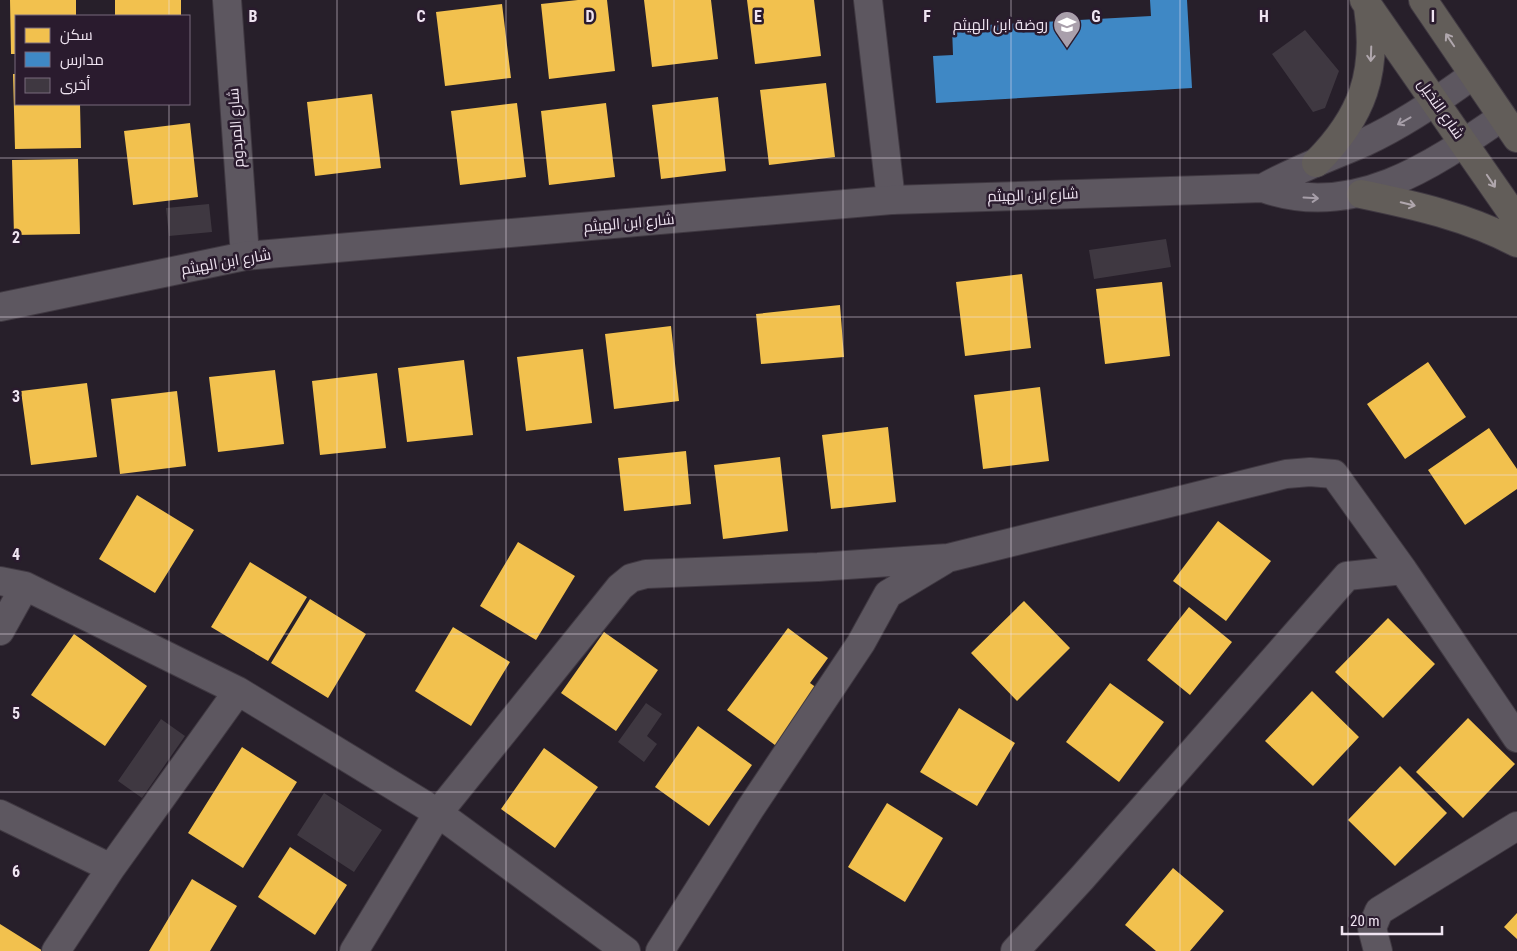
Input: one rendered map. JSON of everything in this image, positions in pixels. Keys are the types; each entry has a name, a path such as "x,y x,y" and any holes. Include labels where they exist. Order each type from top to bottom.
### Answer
{"main road":[{"path":"1423,0 1509,127"},
{"path":"1316,163 1336,142 1353,118 1365,92 1371,63 1372,34 1366,3"},
{"name":"شارع النخيل","path":"1366,3 1517,220"},
{"path":"1361,194 1437,211 1473,223 1517,242"}],"street":[{"path":"868,0 891,200"},
{"name":"شارع المردوم","path":"233,1 245,256"},
{"path":"1263,188 1367,141 1436,103 1474,75"},
{"path":"1263,188 1290,196 1309,198 1361,194 1392,182 1464,143 1509,127"},
{"name":"شارع ابن الهيثم","path":"0,306 245,256 891,200 1263,188"},
{"path":"354,951 438,813 620,587 631,578 646,574 818,567 948,558 1286,474 1310,472 1334,474 1403,570 1517,738"},
{"path":"660,951 750,809 861,643 888,594 948,558"},
{"path":"1015,951 1082,878 1347,576 1403,570"},
{"path":"0,631 13,583 238,691 438,813 626,951"},
{"path":"56,951 112,868 238,691"},
{"path":"0,814 112,868"},
{"path":"1378,951 1372,928 1379,911 1517,826"}],"building: سكن":[{"path":"10,0 76,0 76,15 15,15 15,54 11,54"},
{"path":"115,0 181,0 181,15 115,15"},
{"path":"578,0 607,0 615,71 549,79 541,4"},
{"path":"644,0 711,0 718,59 652,67"},
{"path":"747,0 814,0 821,56 755,64"},
{"path":"502,4 511,78 445,86 436,12"},
{"path":"13,74 15,74 15,105 80,105 81,148 15,149"},
{"path":"826,83 835,157 769,165 760,90"},
{"path":"372,94 381,168 315,176 307,102"},
{"path":"718,97 726,171 661,179 652,105"},
{"path":"517,103 526,177 460,185 451,111"},
{"path":"606,103 615,177 549,185 541,111"},
{"path":"190,123 198,197 133,205 124,131"},
{"path":"78,159 80,234 14,235 12,160"},
{"path":"1022,274 1031,348 965,356 956,282"},
{"path":"1162,282 1170,356 1105,364 1096,289"},
{"path":"840,305 844,357 761,364 756,314"},
{"path":"671,326 679,401 614,409 605,334"},
{"path":"583,349 592,423 526,431 517,357"},
{"path":"464,360 473,435 407,442 398,368"},
{"path":"1428,362 1466,417 1405,459 1367,404"},
{"path":"275,370 284,444 218,452 209,377"},
{"path":"377,373 386,448 320,455 312,381"},
{"path":"87,383 97,457 31,465 21,391"},
{"path":"1040,387 1049,461 983,469 974,395"},
{"path":"177,391 186,466 120,474 111,399"},
{"path":"888,427 896,502 831,509 822,435"},
{"path":"1489,428 1517,469 1517,489 1465,525 1428,470"},
{"path":"686,451 691,504 624,511 618,458"},
{"path":"780,457 788,531 723,539 714,465"},
{"path":"137,495 194,530 155,593 99,559"},
{"path":"1218,521 1271,561 1226,621 1173,581"},
{"path":"518,542 575,576 536,640 480,606"},
{"path":"250,562 307,597 268,661 211,627"},
{"path":"310,599 366,634 328,698 271,663"},
{"path":"1024,601 1070,648 1017,701 971,653"},
{"path":"1189,607 1232,642 1190,695 1147,660"},
{"path":"1388,618 1435,664 1383,718 1335,672"},
{"path":"453,627 510,662 471,726 415,691"},
{"path":"788,628 828,658 810,683 821,691 779,748 727,710"},
{"path":"604,632 658,670 616,731 561,693"},
{"path":"74,634 147,686 105,746 31,695"},
{"path":"1110,683 1164,722 1119,782 1066,742"},
{"path":"1312,691 1359,737 1313,786 1265,741"},
{"path":"959,708 1015,743 977,806 920,772"},
{"path":"1468,718 1515,764 1463,818 1416,772"},
{"path":"698,726 752,765 709,826 655,787"},
{"path":"242,747 297,782 243,868 188,833"},
{"path":"544,748 598,787 555,848 501,809"},
{"path":"1400,766 1447,813 1395,866 1348,820"},
{"path":"887,803 943,838 905,902 848,867"},
{"path":"290,847 347,885 315,935 258,897"},
{"path":"1173,868 1224,911 1190,951 1156,951 1125,925"},
{"path":"192,879 237,906 210,951 149,951"},
{"path":"1517,913 1517,939 1504,927"},
{"path":"0,924 43,951 0,951"}],"building: مدارس":[{"path":"1150,0 1187,0 1192,88 936,103 933,56 953,55 952,27 1151,16"}],"building: أخرى":[{"path":"1305,30 1339,71 1325,108 1313,112 1272,54"},
{"path":"209,204 212,232 169,236 166,208"},
{"path":"1166,239 1171,267 1094,279 1089,250"},
{"path":"646,703 662,714 647,736 657,744 644,762 618,742"},
{"path":"161,719 185,736 142,798 118,781"},
{"path":"324,793 382,830 354,872 297,835"}],"place":[{"name":"روضة ابن الهيثم","path":"1067,49"}]}
